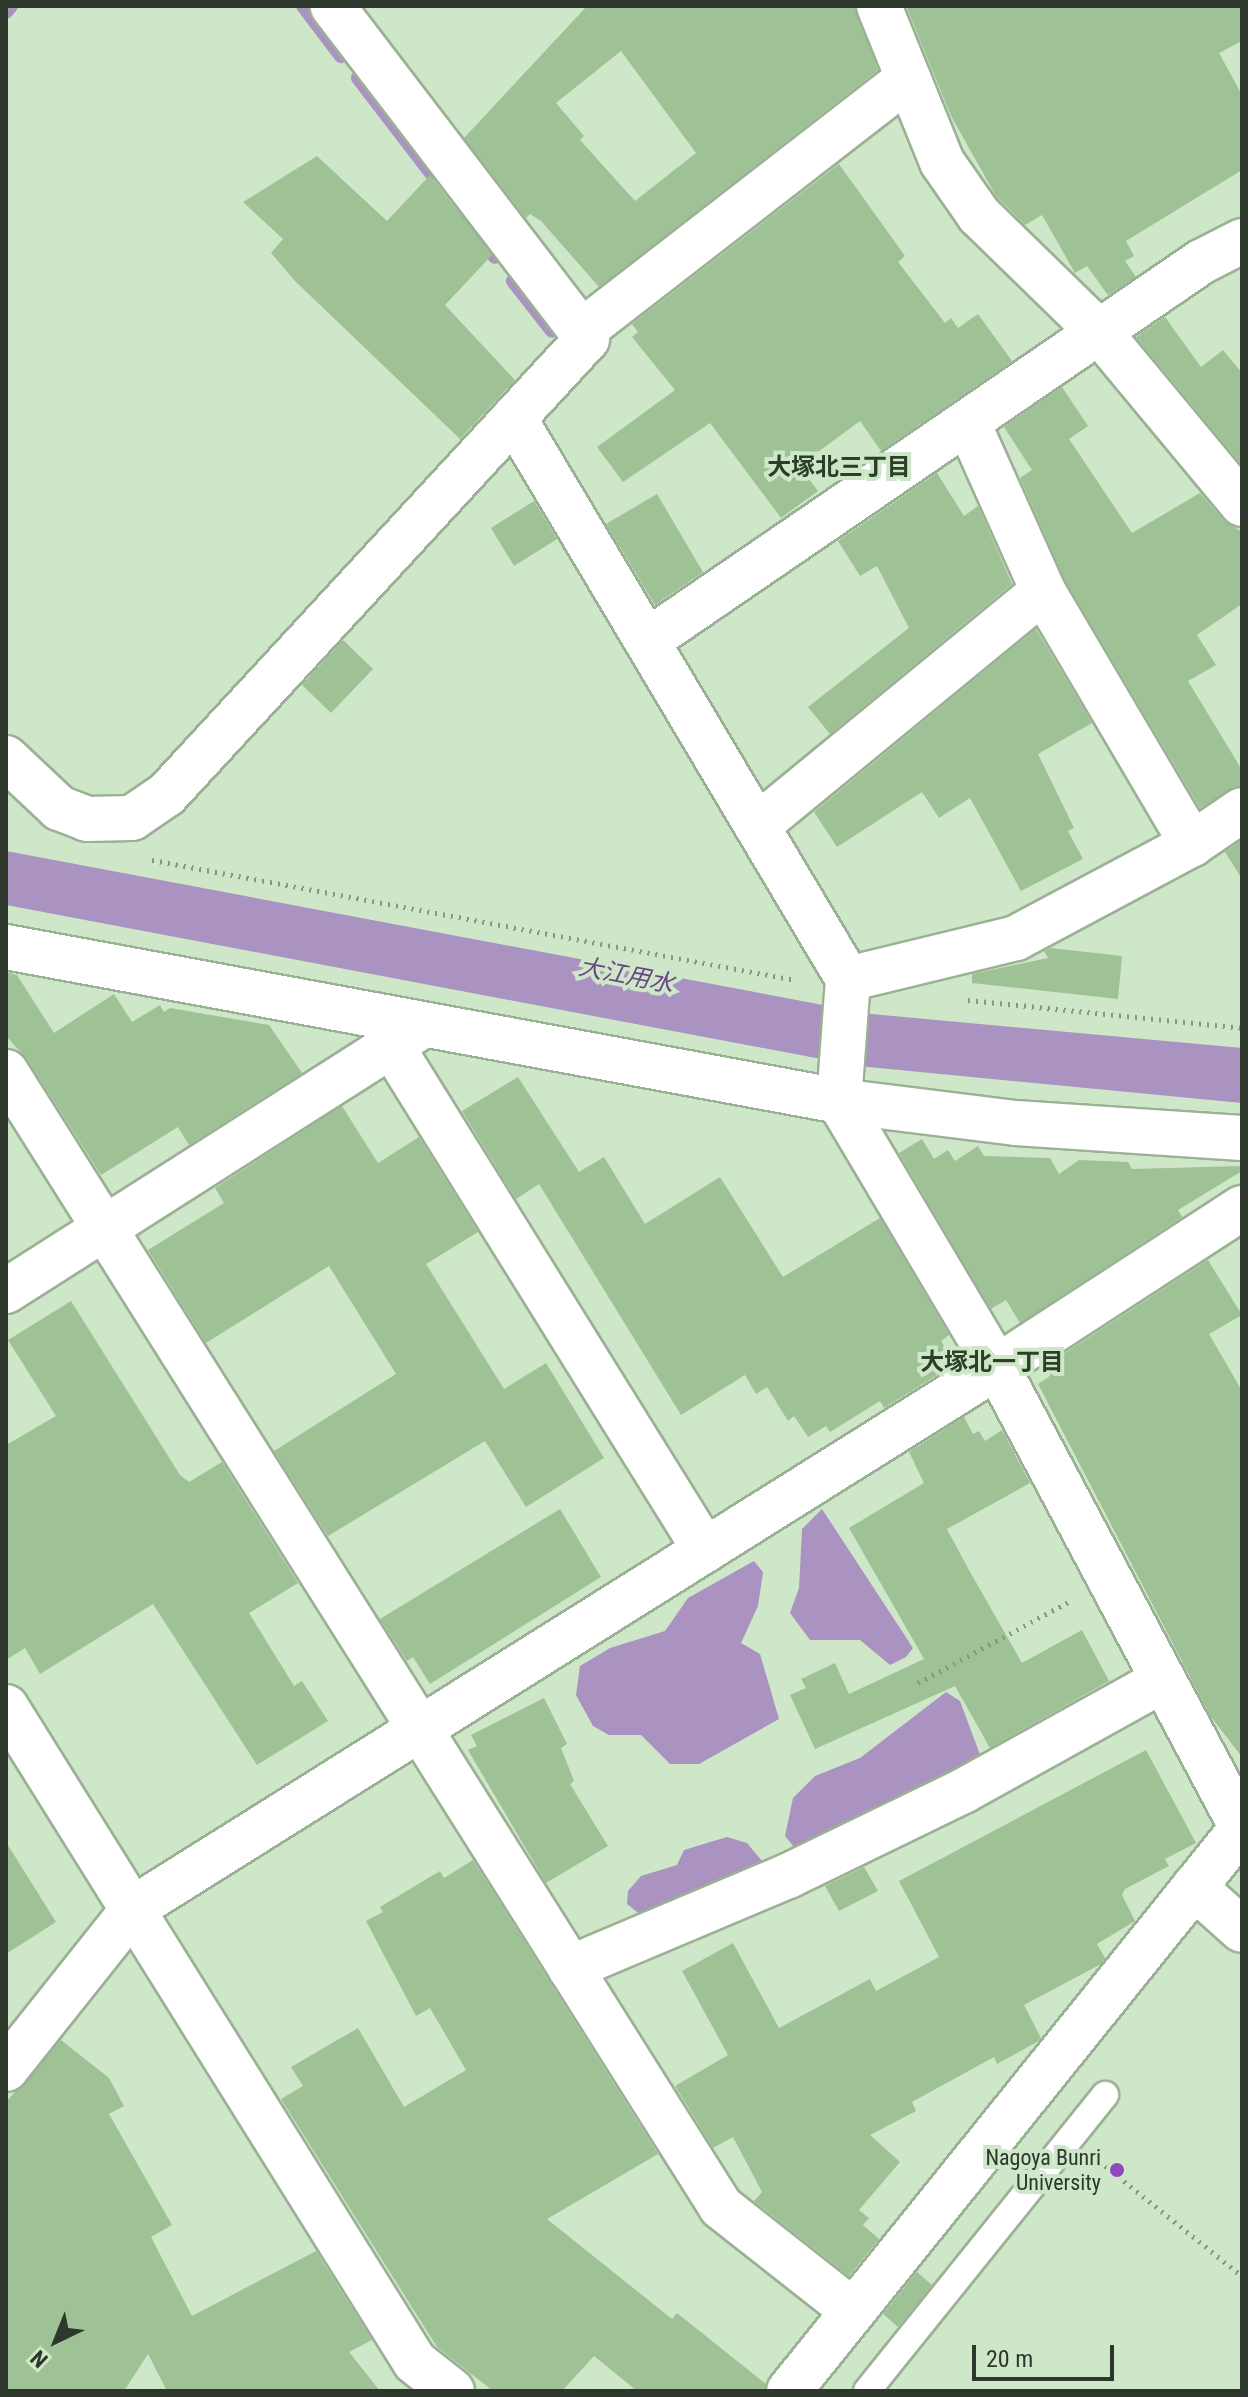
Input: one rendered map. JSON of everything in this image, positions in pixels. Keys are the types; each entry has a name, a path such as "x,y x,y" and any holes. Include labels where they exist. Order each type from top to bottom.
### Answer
{"street":[{"path":"6,758 59,808 87,819 132,818 167,794 587,339 332,6"},
{"path":"879,6 942,162 979,215 1101,334 1242,504"},
{"path":"581,332 908,78"},
{"path":"647,641 1101,334 1201,262 1242,241"},
{"path":"514,418 757,826 848,988 840,1087 997,1367 1242,1828 789,2391"},
{"path":"968,423 1043,591 1192,844"},
{"path":"757,826 1043,591"},
{"path":"848,988 1016,938 1192,844 1242,810"},
{"path":"6,947 408,1035 840,1087 1016,1123 1242,1138"},
{"path":"6,1291 408,1035"},
{"path":"408,1035 705,1550"},
{"path":"6,1072 721,2207 853,2311"},
{"path":"6,2069 134,1908 1240,1213"},
{"path":"570,1968 802,1869 963,1791 1163,1680"},
{"path":"6,1707 18,1753 134,1908 415,2362 452,2391"},
{"path":"1194,1887 1242,1930"}],"lane":[{"path":"867,2391 1105,2095"}],"path":[{"path":"146,859 848,988"},
{"path":"960,999 1242,1028"},
{"path":"918,1683 1110,1580"},
{"path":"1071,2138 1242,2276"}],"shaded area":[{"path":"6,851 871,1014 1242,1048 1242,1103 858,1066 6,905"},
{"path":"822,1509 913,1648 906,1657 890,1665 860,1640 810,1640 790,1613 799,1588 802,1529"},
{"path":"754,1561 763,1572 758,1606 741,1643 760,1654 779,1719 699,1764 670,1764 641,1735 609,1735 593,1726 576,1695 580,1666 610,1648 665,1631 688,1598"},
{"path":"946,1692 960,1701 982,1760 809,1851 794,1847 785,1836 793,1798 815,1776 860,1758"},
{"path":"727,1837 747,1843 766,1866 646,1919 627,1904 628,1891 641,1876 677,1865 684,1850"}],"building":[{"path":"587,6 855,6 878,70 599,287 541,221 530,214 526,218 464,138","holes":["621,51 696,153 635,201 580,140 584,136 556,103"]},
{"path":"906,6 1242,6 1242,41 1219,53 1242,95 1242,170 1126,241 1134,256 1125,261 1136,277 1108,295 1087,266 1075,273 1042,215 1025,225 996,196 951,116"},
{"path":"317,156 387,221 430,175 492,255 445,305 515,380 460,439 295,281 271,253 283,239 243,202"},
{"path":"839,164 905,256 898,262 945,323 951,318 958,328 978,314 1012,361 881,451 860,421 799,466 818,491 781,518 710,423 623,482 597,447 675,390 632,337 638,332 632,324"},
{"path":"1165,317 1201,367 1223,350 1242,373 1242,465 1136,337"},
{"path":"1062,387 1088,426 1069,439 1132,533 1200,493 1223,520 1242,532 1242,604 1197,635 1216,665 1188,681 1242,770 1242,785 1200,808 1065,580 1020,478 1032,470 1004,427"},
{"path":"937,473 964,516 978,506 1012,584 830,734 808,707 909,628 877,566 860,576 838,541"},
{"path":"657,494 703,572 655,605 606,524"},
{"path":"534,501 557,539 514,566 491,528"},
{"path":"1036,629 1092,723 1038,754 1074,828 1068,831 1083,859 1021,891 970,798 939,818 922,792 837,847 814,812"},
{"path":"343,640 373,669 331,713 302,685"},
{"path":"1242,840 1242,879 1225,852"},
{"path":"1051,948 1122,956 1118,999 972,983 972,974 1048,958 1044,951"},
{"path":"6,972 17,975 54,1033 114,994 132,1022 160,1005 164,1012 170,1008 269,1025 302,1073 189,1145 178,1127 101,1175 27,1059 6,1036"},
{"path":"518,1077 579,1172 604,1157 645,1224 720,1177 783,1277 880,1218 949,1335 941,1341 950,1355 935,1364 940,1373 884,1408 880,1401 830,1432 826,1426 808,1437 794,1416 788,1421 767,1387 756,1394 745,1375 681,1415 539,1184 516,1199 462,1111"},
{"path":"342,1106 378,1163 419,1137 478,1232 426,1264 504,1389 546,1363 604,1458 526,1507 485,1441 328,1536 274,1451 396,1374 329,1266 206,1343 148,1250 224,1203 215,1188"},
{"path":"922,1139 934,1159 948,1150 955,1161 978,1146 984,1156 1050,1158 1059,1174 1079,1160 1128,1162 1132,1169 1242,1166 1242,1171 1178,1210 1182,1217 1020,1323 1006,1300 991,1309 899,1153"},
{"path":"1208,1260 1242,1315 1209,1334 1242,1391 1242,1757 1211,1717 1038,1384 1049,1377 1045,1366"},
{"path":"71,1301 180,1475 189,1482 222,1462 298,1583 249,1613 294,1686 302,1681 328,1721 257,1765 153,1604 40,1674 25,1648 6,1660 6,1445 56,1416 8,1340"},
{"path":"964,1417 973,1434 979,1431 985,1441 1002,1430 1030,1483 947,1529 969,1570 1022,1663 1082,1630 1109,1681 990,1748 955,1686 815,1749 790,1695 806,1688 801,1679 835,1663 849,1694 924,1659 849,1528 924,1483 909,1452"},
{"path":"560,1509 601,1577 430,1684 413,1657 407,1661 380,1619"},
{"path":"544,1698 567,1744 561,1748 574,1781 570,1784 608,1846 546,1883 468,1750 477,1746 471,1735"},
{"path":"1146,1750 1196,1843 1165,1859 1169,1866 1125,1889 1122,1895 1135,1921 1097,1944 1105,1958 1101,1964 1024,2005 1041,2038 1037,2042 997,2064 994,2057 912,2102 916,2111 870,2135 900,2162 859,2210 869,2218 863,2225 879,2239 849,2276 754,2201 762,2192 733,2137 713,2148 675,2086 728,2055 682,1971 733,1943 779,2028 870,1979 876,1991 939,1957 899,1881"},
{"path":"6,1842 56,1922 6,1954"},
{"path":"473,1860 658,2154 547,2219 672,2319 677,2313 766,2384 765,2391 637,2391 594,2356 562,2391 493,2391 437,2347 281,2099 303,2086 291,2067 358,2028 404,2107 466,2070 430,2008 416,2016 366,1921 383,1912 380,1907 440,1871 444,1878"},
{"path":"864,1867 878,1891 839,1911 825,1886"},
{"path":"61,2040 109,2078 124,2106 109,2114 172,2225 151,2237 192,2316 316,2251 372,2340 349,2352 380,2391 167,2391 148,2354 124,2391 6,2391 6,2102"},
{"path":"917,2272 932,2285 898,2327 883,2314"}],"waterway":[{"path":"6,12 11,6"},
{"path":"303,6 341,56"},
{"path":"358,78 431,173"},
{"path":"462,214 495,257"},
{"path":"513,281 552,331"}],"place":[{"name":"Nagoya Bunri University","path":"1117,2170"}],"district":[{"name":"大塚北三丁目","path":"839,468"},
{"name":"大塚北一丁目","path":"992,1363"}],"water label":[{"name":"大江用水","path":"626,976"}]}
